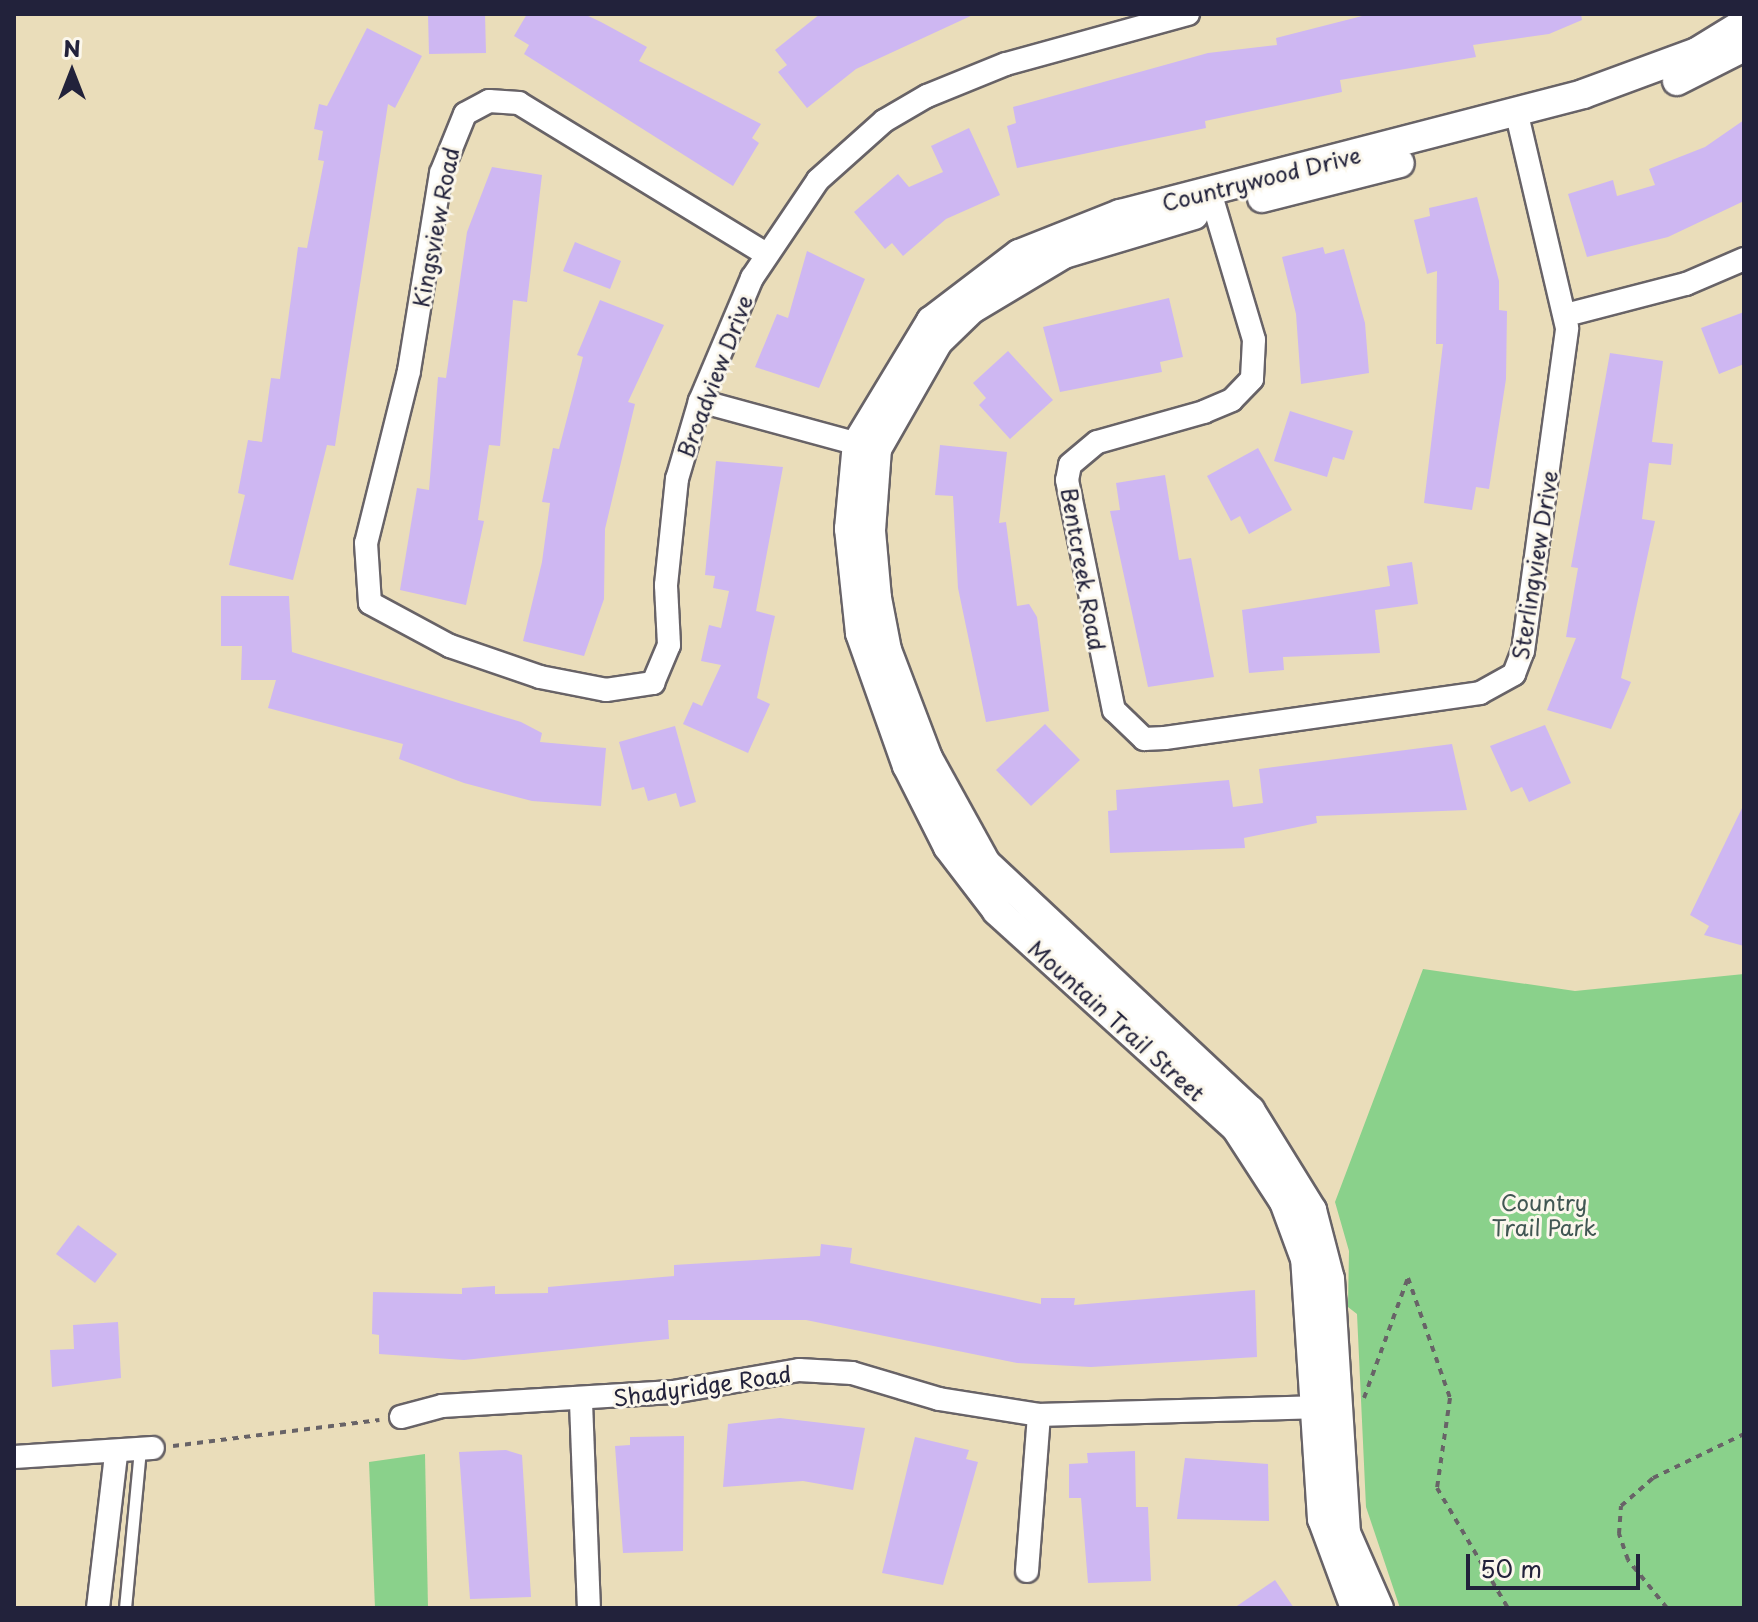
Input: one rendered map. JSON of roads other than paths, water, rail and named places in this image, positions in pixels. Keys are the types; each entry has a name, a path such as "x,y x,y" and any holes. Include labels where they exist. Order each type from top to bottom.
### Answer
{"street":[{"name":"Broadview Drive","path":"365,590 396,622 485,660 606,690 653,683 669,645 666,585 677,479 700,401 766,254 840,157 927,96 1006,64 1188,14"},
{"name":"Countrywood Drive","path":"1520,123 1697,52 1744,23"},
{"name":"Countrywood Drive","path":"867,446 931,321 984,275 1060,234 1212,201 1641,95 1744,47"},
{"name":"Kingsview Road","path":"365,590 366,543 409,371 441,173 465,114 489,101 519,103 766,254"},
{"name":"Sterlingview Drive","path":"1129,730 1165,738 1480,693 1514,674 1563,387 1566,315 1520,123"},
{"name":"Bentcreek Road","path":"1129,730 1106,690 1067,480 1070,465 1097,442 1204,412 1232,400 1252,379 1254,340 1212,201"},
{"path":"1566,315 1686,284 1744,259"},
{"path":"700,401 867,446"},
{"name":"Mountain Trail Street","path":"867,446 849,529 860,633 925,805 997,911 1236,1128 1260,1159 1305,1259 1323,1407 1346,1533 1379,1608"},
{"name":"Shadyridge Road","path":"401,1417 442,1406 581,1402 799,1370 852,1373 953,1402 1039,1415 1323,1407"},
{"path":"581,1402 589,1608"},
{"name":"Mountain Trail Street","path":"1323,1407 1322,1519 1355,1608"},
{"path":"1027,1571 1039,1415"},
{"path":"14,1457 116,1455 147,1449"},
{"path":"98,1608 116,1455"}],"lane":[{"path":"125,1608 147,1449"}],"park label":[{"name":"Country Trail Park","path":"1544,1214"}]}
